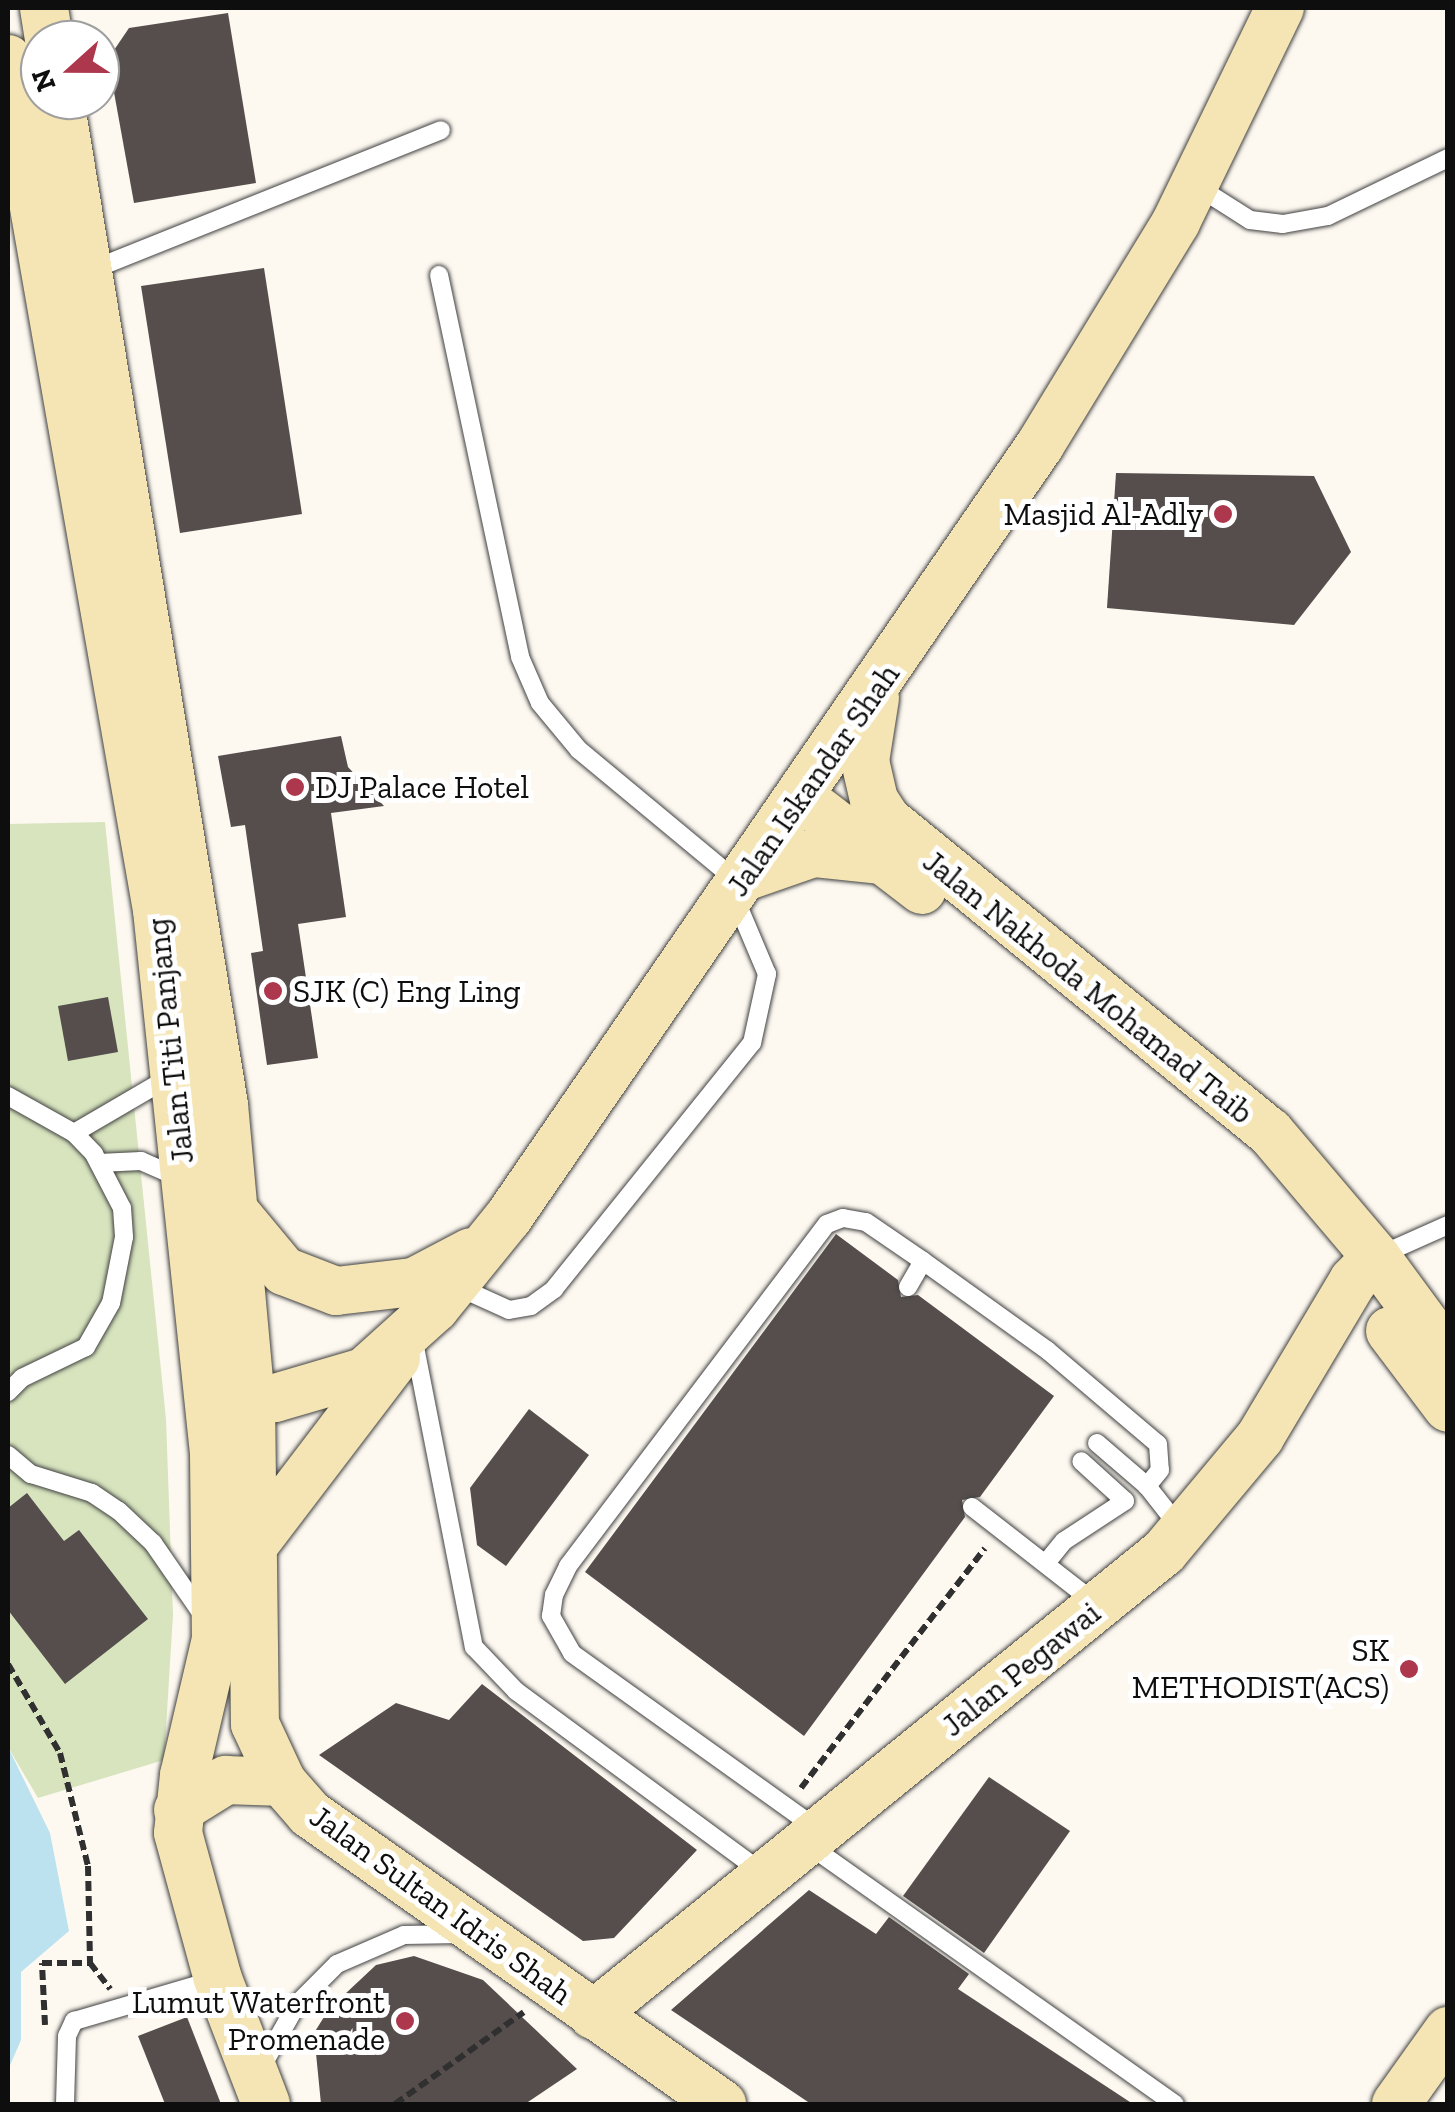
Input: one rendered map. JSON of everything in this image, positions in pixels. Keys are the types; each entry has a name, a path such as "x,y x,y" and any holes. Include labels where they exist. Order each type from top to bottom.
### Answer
{"street":[{"name":"Jalan Iskandar Shah","path":"230,1402 364,1372 434,1310 487,1243 876,690 1120,318 1195,184 1280,8"},
{"name":"Jalan Titi Panjang","path":"21,120 17,162 69,275 157,910 185,1180 256,1542 233,1643 178,1810 178,1833 226,2000 261,2091"},
{"name":"Jalan Titi Panjang","path":"30,120 69,275 195,908 235,1212 230,1402 220,1548 233,1643"},
{"name":"Jalan Nakhoda Mohamad Taib","path":"876,690 865,761 874,800 886,820 1256,1120 1365,1269 1448,1408"},
{"name":"Jalan Nakhoda Mohamad Taib","path":"802,798 1214,1119 1448,1355"},
{"path":"741,886 813,853 884,860"},
{"path":"235,1212 284,1271 336,1291 414,1282 487,1243"},
{"name":"Jalan Pegawai","path":"593,2016 1164,1552 1180,1529 1216,1496 1260,1436 1365,1269"},
{"path":"256,1542 434,1310"},
{"name":"Jalan Sultan Idris Shah","path":"233,1643 254,1724 282,1782 338,1835 722,2104"},
{"path":"178,1810 226,1780 282,1782"},
{"path":"1396,2104 1448,2032"}],"lane":[{"path":"69,275 441,130"},
{"path":"1195,184 1250,220 1283,224 1328,216 1448,158"},
{"path":"439,275 520,657 540,703 579,750 741,886 767,974 752,1043 554,1289 531,1306 509,1310 434,1310 474,1647 516,1691 766,1876"},
{"path":"74,1133 129,1106 174,1074"},
{"path":"8,1096 74,1133 99,1163 122,1208 123,1266 111,1304 86,1347 22,1378 8,1392"},
{"path":"99,1163 141,1161 185,1180"},
{"path":"1147,1486 1160,1470 1158,1444 1048,1350 866,1222 843,1218 828,1224 568,1566 554,1596 551,1616 572,1653 813,1837 1175,2104"},
{"path":"1365,1269 1448,1225"},
{"path":"908,1287 923,1261"},
{"path":"1096,1443 1147,1486 1180,1529"},
{"path":"8,1455 31,1474 92,1493 119,1511 233,1643"},
{"path":"1046,1563 1064,1540 1125,1501 1080,1461"},
{"path":"972,1507 1100,1606"},
{"path":"261,2091 298,2004 337,1964 404,1935 478,1934"},
{"path":"65,2104 67,2036 74,2021 226,2000"}],"path":[{"path":"8,1664 60,1753 88,1866 90,1963"}],"green space":[{"path":"105,822 166,1419 173,1615 164,1760 38,1798 8,1747 8,824"}],"water":[{"path":"8,1747 50,1833 69,1931 21,1972 21,2040 8,2070"}],"building":[{"path":"228,13 256,183 134,203 119,120 120,41 129,28"},
{"path":"264,268 302,514 180,533 141,286"},
{"name":"Masjid Al-Adly","path":"1116,473 1314,476 1351,552 1294,625 1107,608"},
{"path":"341,736 348,767 384,806 331,813 346,917 298,924 318,1058 267,1065 251,953 263,951 245,825 231,827 218,756"},
{"path":"108,997 118,1052 68,1061 58,1006"},
{"path":"836,1234 898,1280 901,1297 918,1295 1054,1396 980,1497 962,1500 965,1517 804,1736 585,1572"},
{"path":"529,1409 589,1455 506,1566 477,1545 470,1488"},
{"path":"27,1493 64,1541 79,1530 148,1619 65,1684 8,1610 8,1508"},
{"path":"482,1684 697,1850 614,1938 583,1941 319,1755 396,1703 449,1720"},
{"path":"989,1777 1070,1831 984,1953 903,1896"},
{"path":"809,1890 876,1934 889,1917 969,1974 958,1989 1133,2104 811,2104 671,2010"},
{"name":"Lumut Waterfront Promenade","path":"414,1956 483,1980 577,2069 525,2104 321,2104 314,2033 329,2009 376,1965"},
{"path":"187,2017 221,2104 165,2104 138,2036"}],"place":[{"name":"Masjid Al-Adly","path":"1223,514"},
{"name":"DJ Palace Hotel","path":"295,787"},
{"name":"SJK (C) Eng Ling","path":"273,991"},
{"name":"SK METHODIST(ACS)","path":"1409,1669"},
{"name":"Lumut Waterfront Promenade","path":"405,2021"}]}
